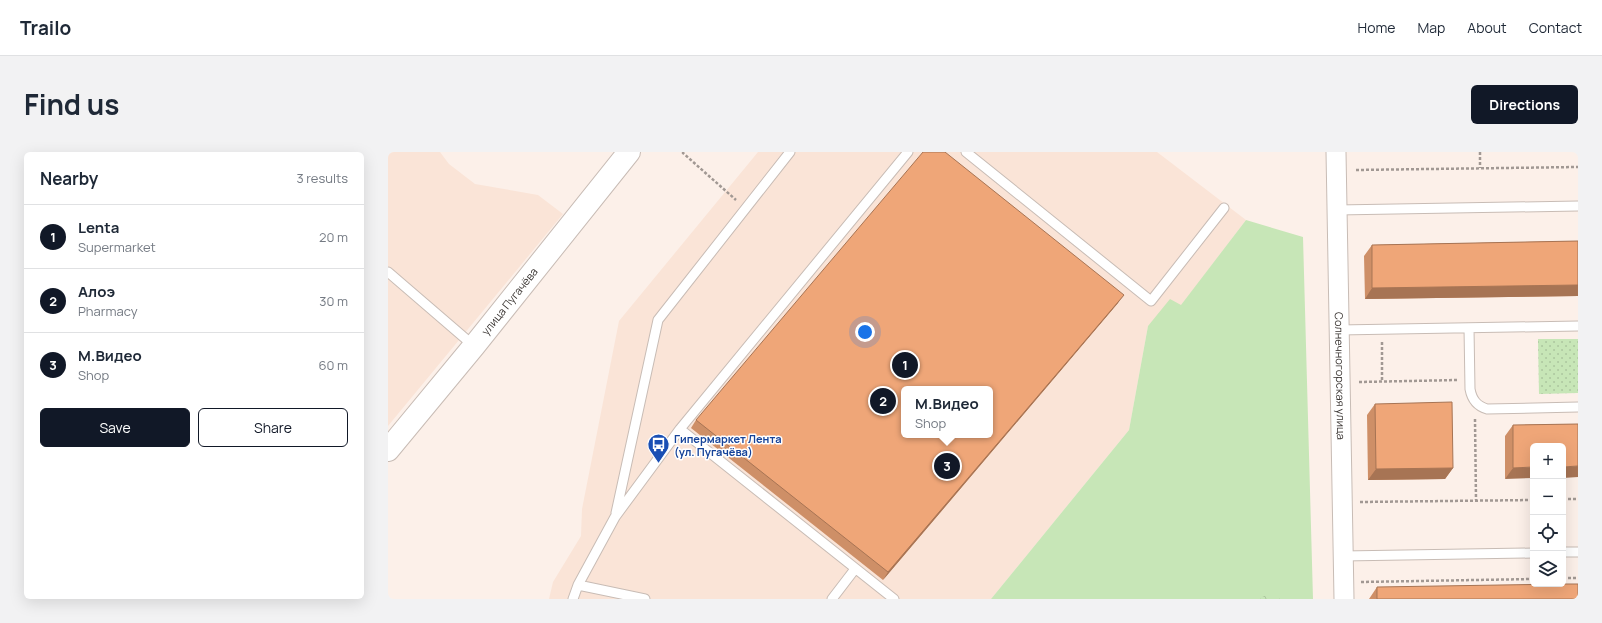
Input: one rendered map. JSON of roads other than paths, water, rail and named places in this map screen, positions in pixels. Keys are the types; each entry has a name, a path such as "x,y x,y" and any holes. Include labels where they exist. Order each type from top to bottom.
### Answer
{"main road":[{"name":"улица Пугачёва","path":"388,450 474,346 629,152"}],"street":[{"name":"Солнечногорская улица","path":"1336,152 1344,599"}],"lane":[{"path":"615,517 658,320 790,152"},
{"path":"573,599 578,585 615,517 680,429 908,152"},
{"path":"966,152 1152,301 1224,208"},
{"path":"1337,210 1578,206"},
{"path":"388,272 474,346"},
{"path":"1339,330 1578,326"},
{"path":"1469,328 1471,396 1477,404 1487,408 1578,407"},
{"path":"680,429 894,599"},
{"path":"1566,552 1578,552"},
{"path":"1343,556 1530,553"},
{"path":"832,599 855,569"},
{"path":"578,585 645,599"}],"place":[{"name":"Lenta","path":"905,365"},
{"name":"Алоэ","path":"883,401"},
{"name":"Гипермаркет Лента (ул. Пугачёва)","path":"659,464"},
{"name":"М.Видео","path":"947,466"}]}
